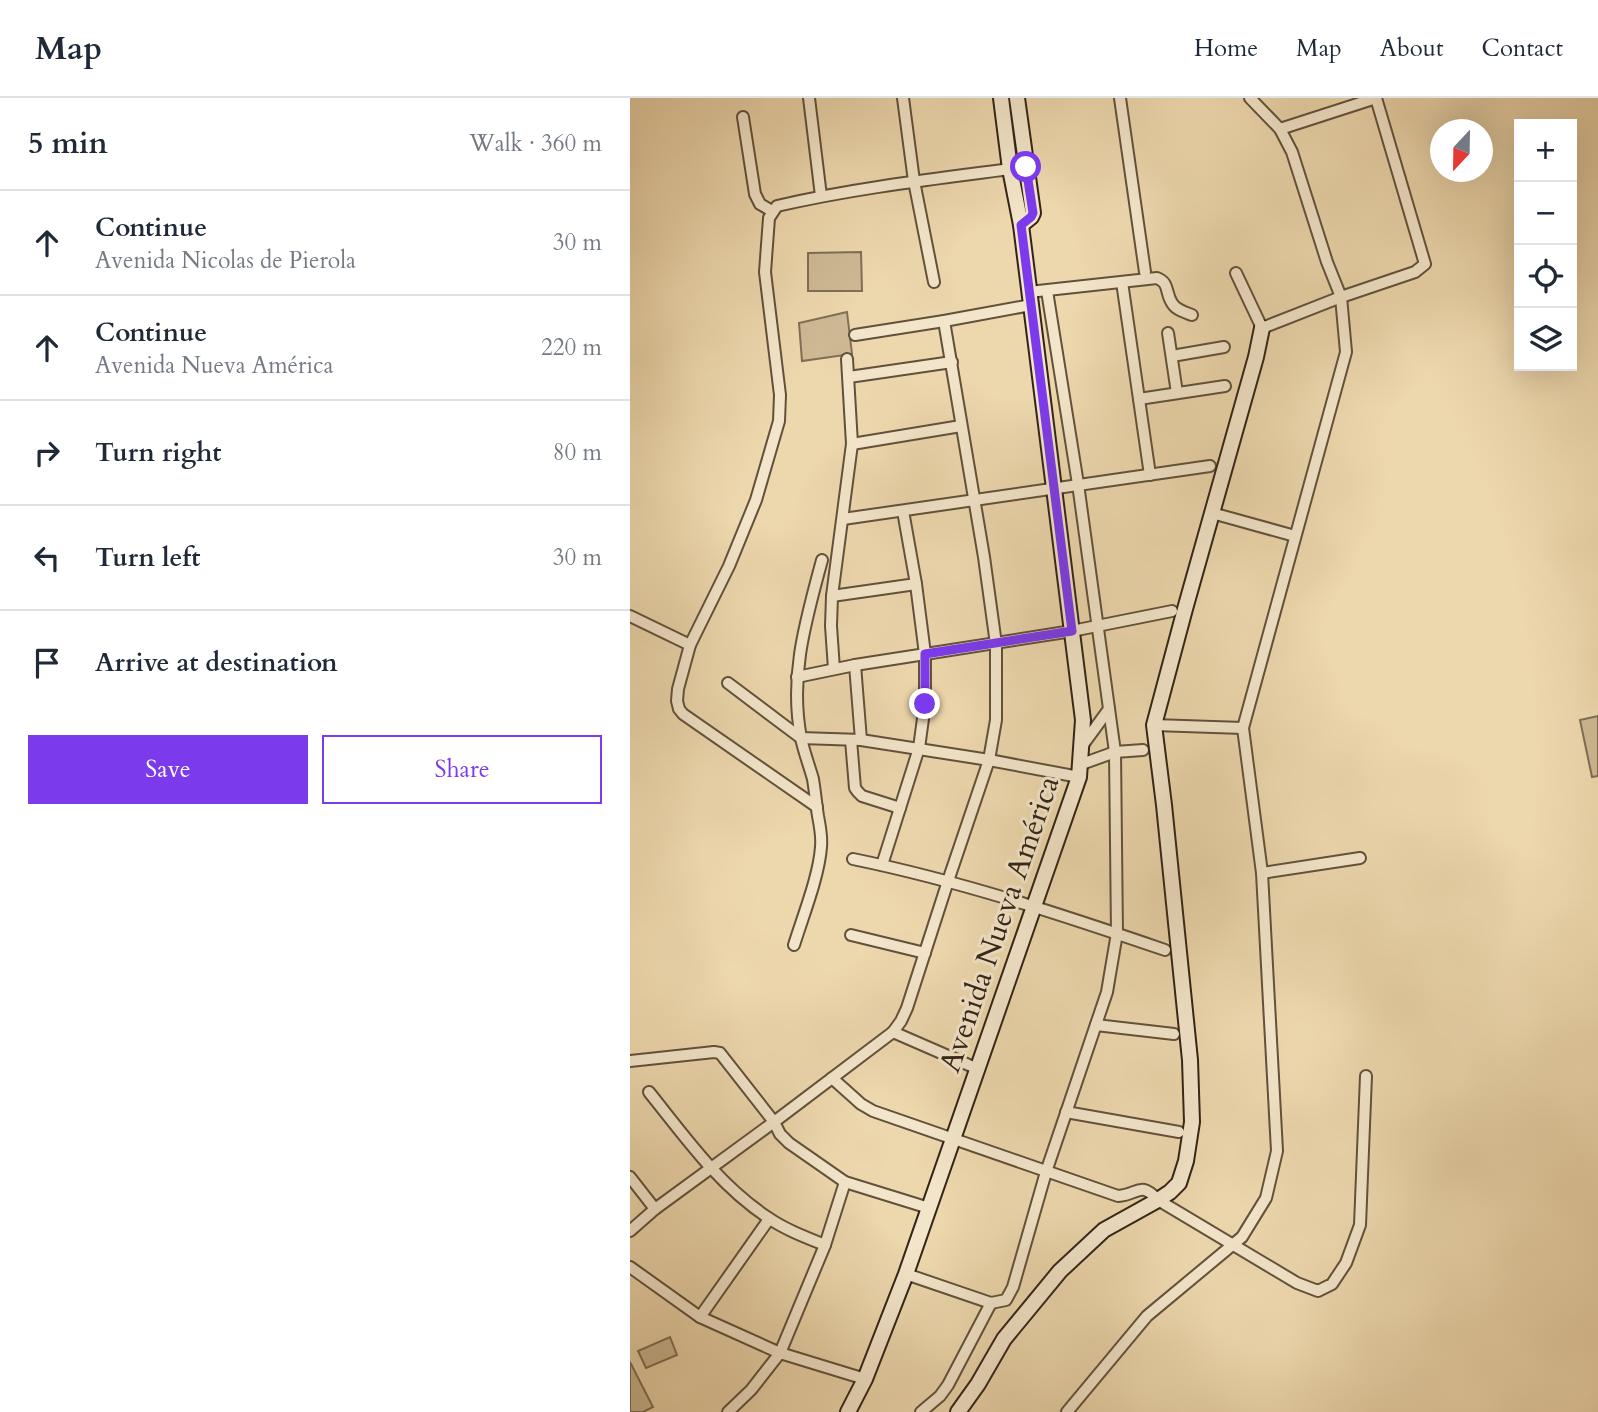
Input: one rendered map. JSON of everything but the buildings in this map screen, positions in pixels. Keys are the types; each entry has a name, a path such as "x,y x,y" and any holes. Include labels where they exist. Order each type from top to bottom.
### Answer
{"street":[{"path":"808,98 821,196"},
{"path":"903,98 914,181 934,282"},
{"name":"Avenida Nueva América","path":"848,1412 865,1379 906,1274 1079,771 1083,720 1021,225 1010,169 1001,98"},
{"path":"1017,98 1033,213 1021,225"},
{"path":"1120,98 1145,272"},
{"path":"1067,1412 1147,1315 1242,1237 1266,1199 1277,1151 1262,873 1243,728 1346,352 1341,297 1292,152 1279,129 1251,98"},
{"path":"1262,328 1415,272 1425,264 1376,98 1279,129"},
{"path":"743,117 755,194 760,204 772,211"},
{"path":"817,807 683,714 677,701 690,645 729,566 754,505 779,421 780,395 765,272 769,218 777,205 821,196 1026,167"},
{"path":"958,1412 1004,1339 1060,1271 1104,1230 1158,1200 1179,1183 1186,1161 1192,1122 1190,1060 1154,725 1262,328 1236,273"},
{"path":"855,335 944,321 1030,299 1047,290 1157,278 1162,279 1171,303 1180,311 1192,315"},
{"path":"1122,282 1150,475"},
{"path":"906,1274 991,1303 1006,1300 1013,1287 1046,1172 1107,992 1116,933 1115,752 1078,484 1047,290"},
{"path":"630,1231 655,1209 893,1032 907,1008 989,760 996,720 996,644 944,321"},
{"path":"1168,333 1177,393"},
{"path":"1171,356 1224,347"},
{"path":"834,669 832,596 852,444 847,359"},
{"path":"849,377 952,362"},
{"path":"1139,399 1225,386"},
{"path":"852,444 961,426"},
{"path":"843,519 1210,466"},
{"path":"882,865 919,748 925,704 925,654 903,511"},
{"path":"1212,513 1295,536"},
{"path":"794,945 820,862 822,835 798,716 797,677 799,651 822,560"},
{"path":"832,596 915,584"},
{"path":"797,677 855,665 1072,631 1172,611"},
{"path":"630,616 690,645"},
{"path":"855,665 855,788 862,796 900,807"},
{"path":"728,683 802,738 856,740 1079,771 1115,752 1143,750"},
{"path":"1081,748 1109,709"},
{"path":"1154,725 1243,728"},
{"path":"1262,873 1360,858"},
{"path":"853,859 948,881 1034,906 1165,950"},
{"path":"851,935 925,953"},
{"path":"1096,1025 1174,1034"},
{"path":"893,1032 978,1069"},
{"path":"630,1062 720,1053 789,1143 845,1182 929,1208"},
{"path":"832,1078 873,1111 1118,1196 1145,1189 1158,1200 1297,1283 1318,1291 1332,1284 1346,1262 1360,1225 1366,1076"},
{"path":"649,1092 710,1169 741,1198 769,1219 825,1245"},
{"path":"1066,1112 1179,1132"},
{"path":"630,1177 655,1209"},
{"path":"728,1412 751,1390 779,1353 825,1245 845,1182"},
{"path":"700,1317 769,1219"},
{"path":"630,1267 700,1317 779,1353 865,1379"},
{"path":"921,1412 940,1396 948,1385 991,1303"}],"shaded area":[{"path":"861,252 862,291 808,291 808,253"},
{"path":"847,312 852,354 802,361 799,323"},
{"path":"1598,716 1598,776 1592,777 1580,720"},
{"path":"670,1337 677,1355 646,1368 638,1351"},
{"path":"630,1362 653,1407 643,1412 630,1412"}],"route":[{"path":"925,704 925,654 1072,631 1021,225 1033,213 1026,167"}]}
